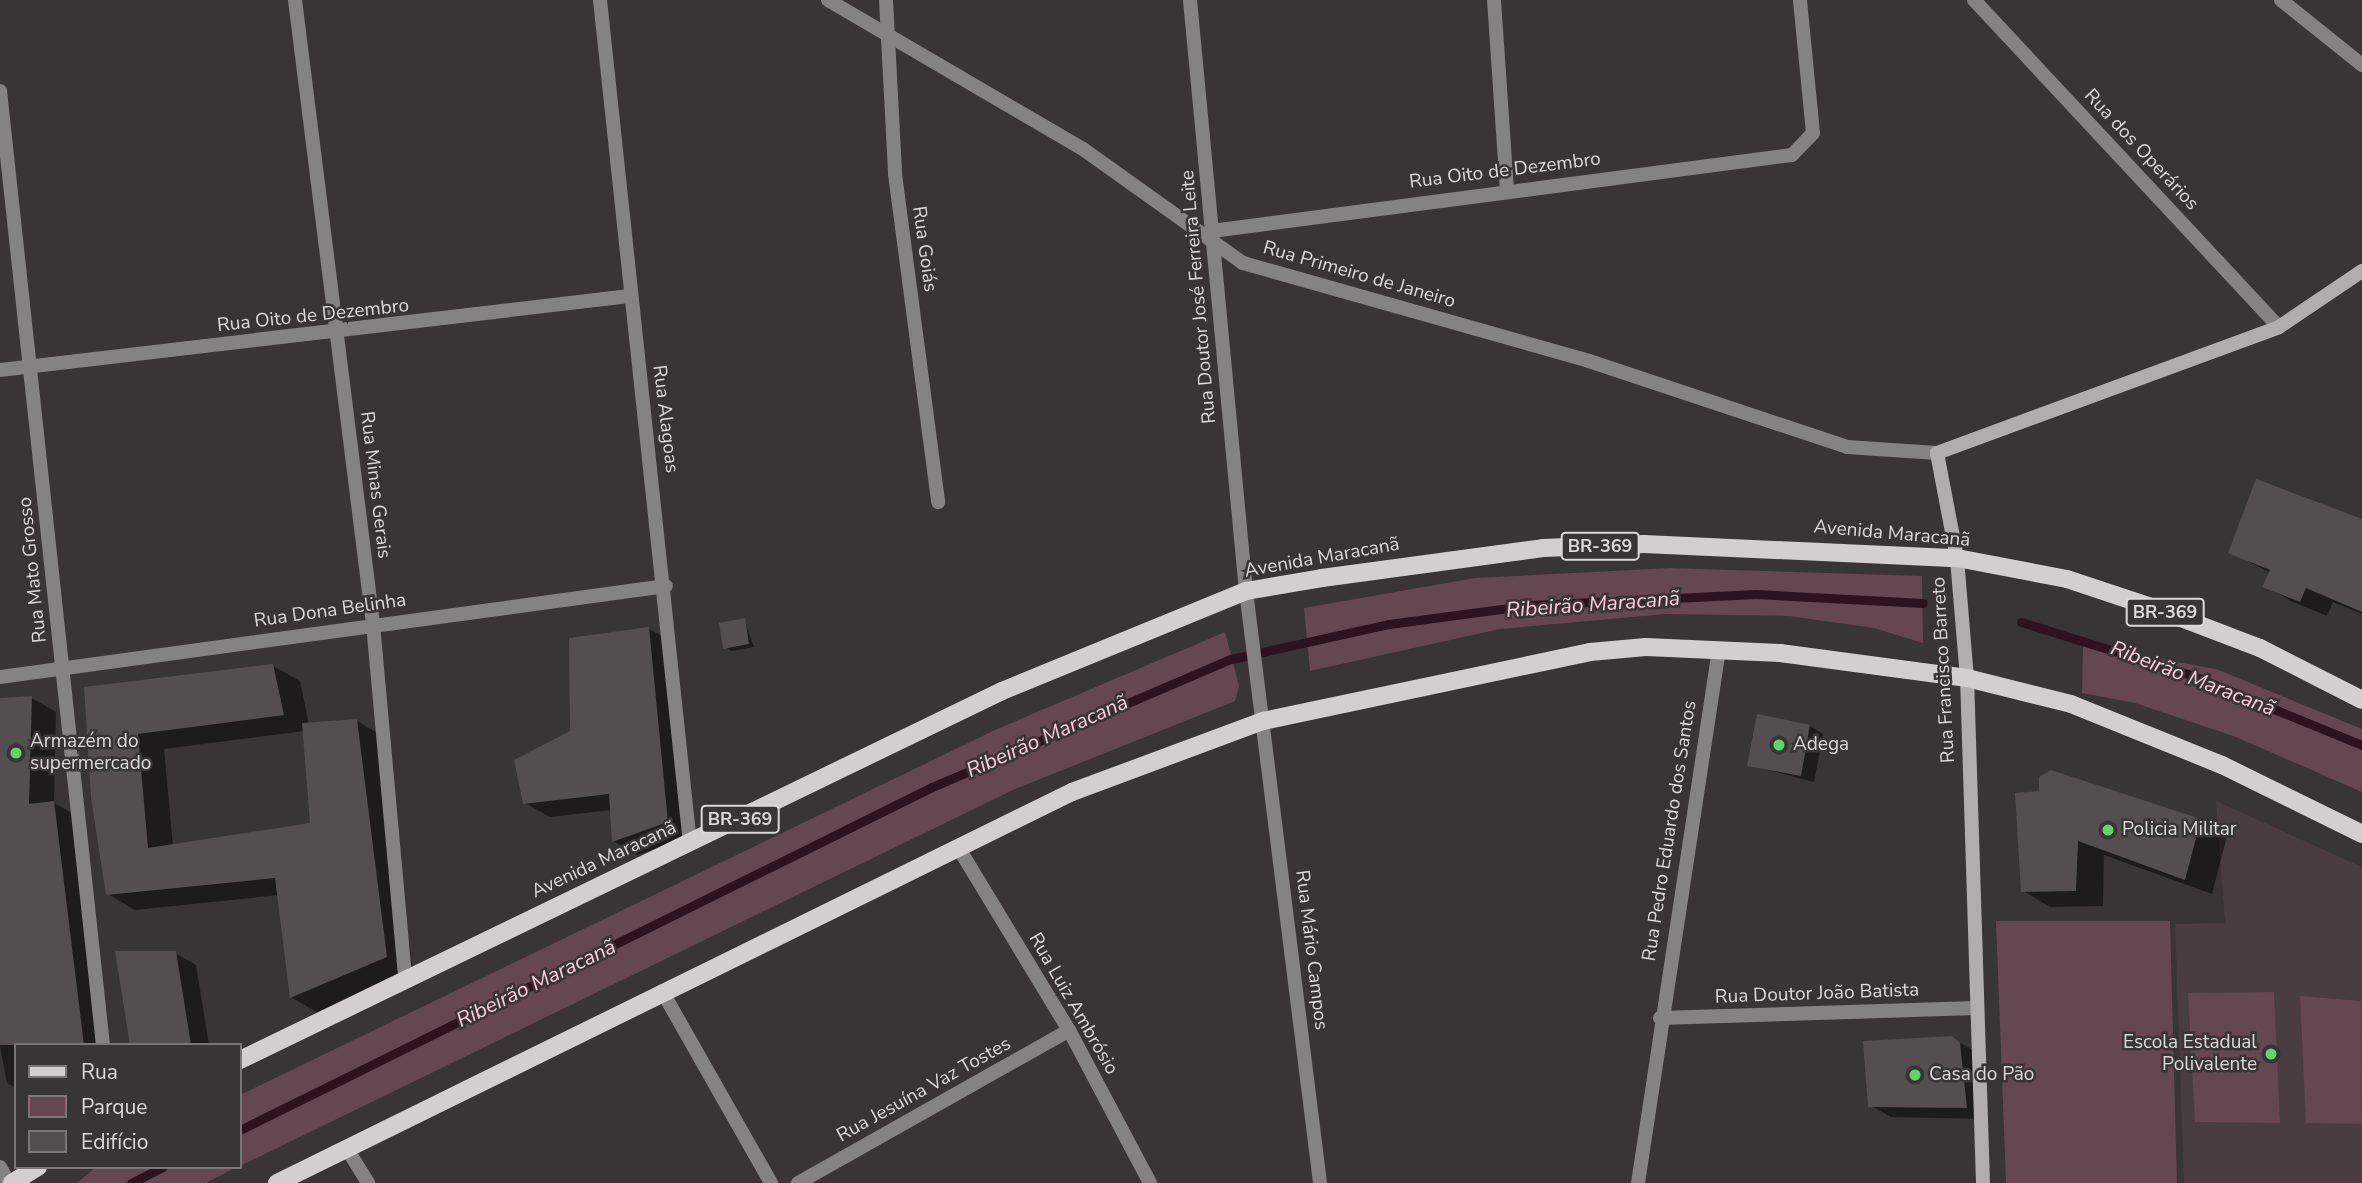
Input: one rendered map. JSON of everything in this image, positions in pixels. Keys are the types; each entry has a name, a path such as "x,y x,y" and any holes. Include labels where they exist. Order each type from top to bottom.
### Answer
{"main road":[{"name":"Avenida Maracanã","path":"242,1059 405,977 690,843 1002,691 1247,591 1543,548 1724,544 1957,558 2067,579 2163,611 2260,648 2362,700"},
{"path":"276,1183 662,991 1072,792 1263,721 1590,652 1718,649 1967,678 2071,704 2222,765 2362,834"},
{"path":"10,1183 34,1169"}],"street":[{"name":"Rua Minas Gerais","path":"295,0 373,624 405,977"},
{"name":"Rua Alagoas","path":"600,0 630,296 666,586 690,843"},
{"name":"Rua Primeiro de Janeiro","path":"828,0 1083,149 1213,236 1243,262 1589,360 1847,447 1937,453"},
{"name":"Rua Goiás","path":"886,0 895,174 938,502"},
{"name":"Rua Doutor José Ferreira Leite","path":"1190,0 1258,686"},
{"path":"1494,0 1507,190"},
{"name":"Rua Oito de Dezembro","path":"1213,236 1507,190 1803,151 1813,120 1800,0"},
{"name":"Rua dos Operários","path":"1974,0 2279,327"},
{"path":"2281,0 2362,65"},
{"name":"Rua Mato Grosso","path":"0,91 103,1043"},
{"path":"1937,453 2279,327 2362,271"},
{"name":"Rua Oito de Dezembro","path":"0,370 336,335 630,296"},
{"name":"Rua Francisco Barreto","path":"1937,453 1957,558 1967,678 1975,1008 1983,1183"},
{"name":"Rua Dona Belinha","path":"0,677 666,586"},
{"name":"Rua Pedro Eduardo dos Santos","path":"1638,1183 1660,1018 1718,649"},
{"name":"Rua Mário Campos","path":"1258,686 1320,1183"},
{"name":"Rua Luiz Ambrósio","path":"958,847 1069,1030 1150,1183"},
{"path":"662,991 771,1183"},
{"name":"Rua Doutor João Batista","path":"1660,1018 1975,1008"},
{"name":"Rua Jesuína Vaz Tostes","path":"797,1183 1069,1030"},
{"path":"347,1149 368,1183"},
{"path":"0,1167 10,1183"}],"shaded area":[{"name":"Escola Estadual Polivalente","path":"2216,801 2362,867 2362,1183 2184,1183 2175,924 2225,923"}],"green space":[{"path":"1670,568 1922,576 1923,643 1874,628 1789,616 1666,614 1500,629 1310,671 1304,608 1475,578"},
{"path":"1225,632 1239,686 1235,701 1015,789 242,1165 242,1094 995,730"},
{"path":"2083,645 2216,669 2362,729 2362,792 2236,737 2135,703 2082,693"},
{"path":"1996,921 2170,921 2177,1183 2006,1183"},
{"path":"2274,992 2280,1123 2195,1122 2188,993"},
{"path":"2300,996 2361,1001 2362,1124 2306,1123"},
{"path":"94,1169 233,1169 206,1183 77,1183"}],"building":[{"path":"2256,479 2362,519 2362,612 2306,588 2300,602 2262,587 2270,570 2228,553"},
{"path":"745,618 749,644 723,649 719,623"},
{"path":"649,627 668,822 612,842 609,794 523,804 514,760 570,731 569,638"},
{"path":"273,664 284,715 138,734 148,848 310,823 302,723 357,719 387,957 290,998 275,878 106,895 91,798 84,687"},
{"path":"32,696 29,804 54,801 84,1043 0,1045 0,698"},
{"name":"Adega","path":"1757,714 1810,725 1801,776 1747,766"},
{"name":"Policia Militar","path":"2051,770 2201,819 2185,880 2078,841 2076,891 2021,892 2015,793 2039,791 2039,777"},
{"path":"115,951 176,951 191,1043 130,1043"},
{"name":"Casa do Pão","path":"1952,1036 1960,1043 1967,1108 1868,1107 1863,1041"}],"waterway":[{"name":"Ribeirão Maracanã","path":"242,1129 932,787 1231,659 1389,624 1531,605 1756,594 1923,603"},
{"name":"Ribeirão Maracanã","path":"2021,622 2191,675 2362,745"},
{"name":"Ribeirão Maracanã","path":"131,1183 159,1169"}],"place":[{"name":"Adega","path":"1779,745"},
{"name":"Armazém do supermercado","path":"16,753"},
{"name":"Policia Militar","path":"2108,830"},
{"name":"Escola Estadual Polivalente","path":"2271,1054"},
{"name":"Casa do Pão","path":"1915,1075"}]}
